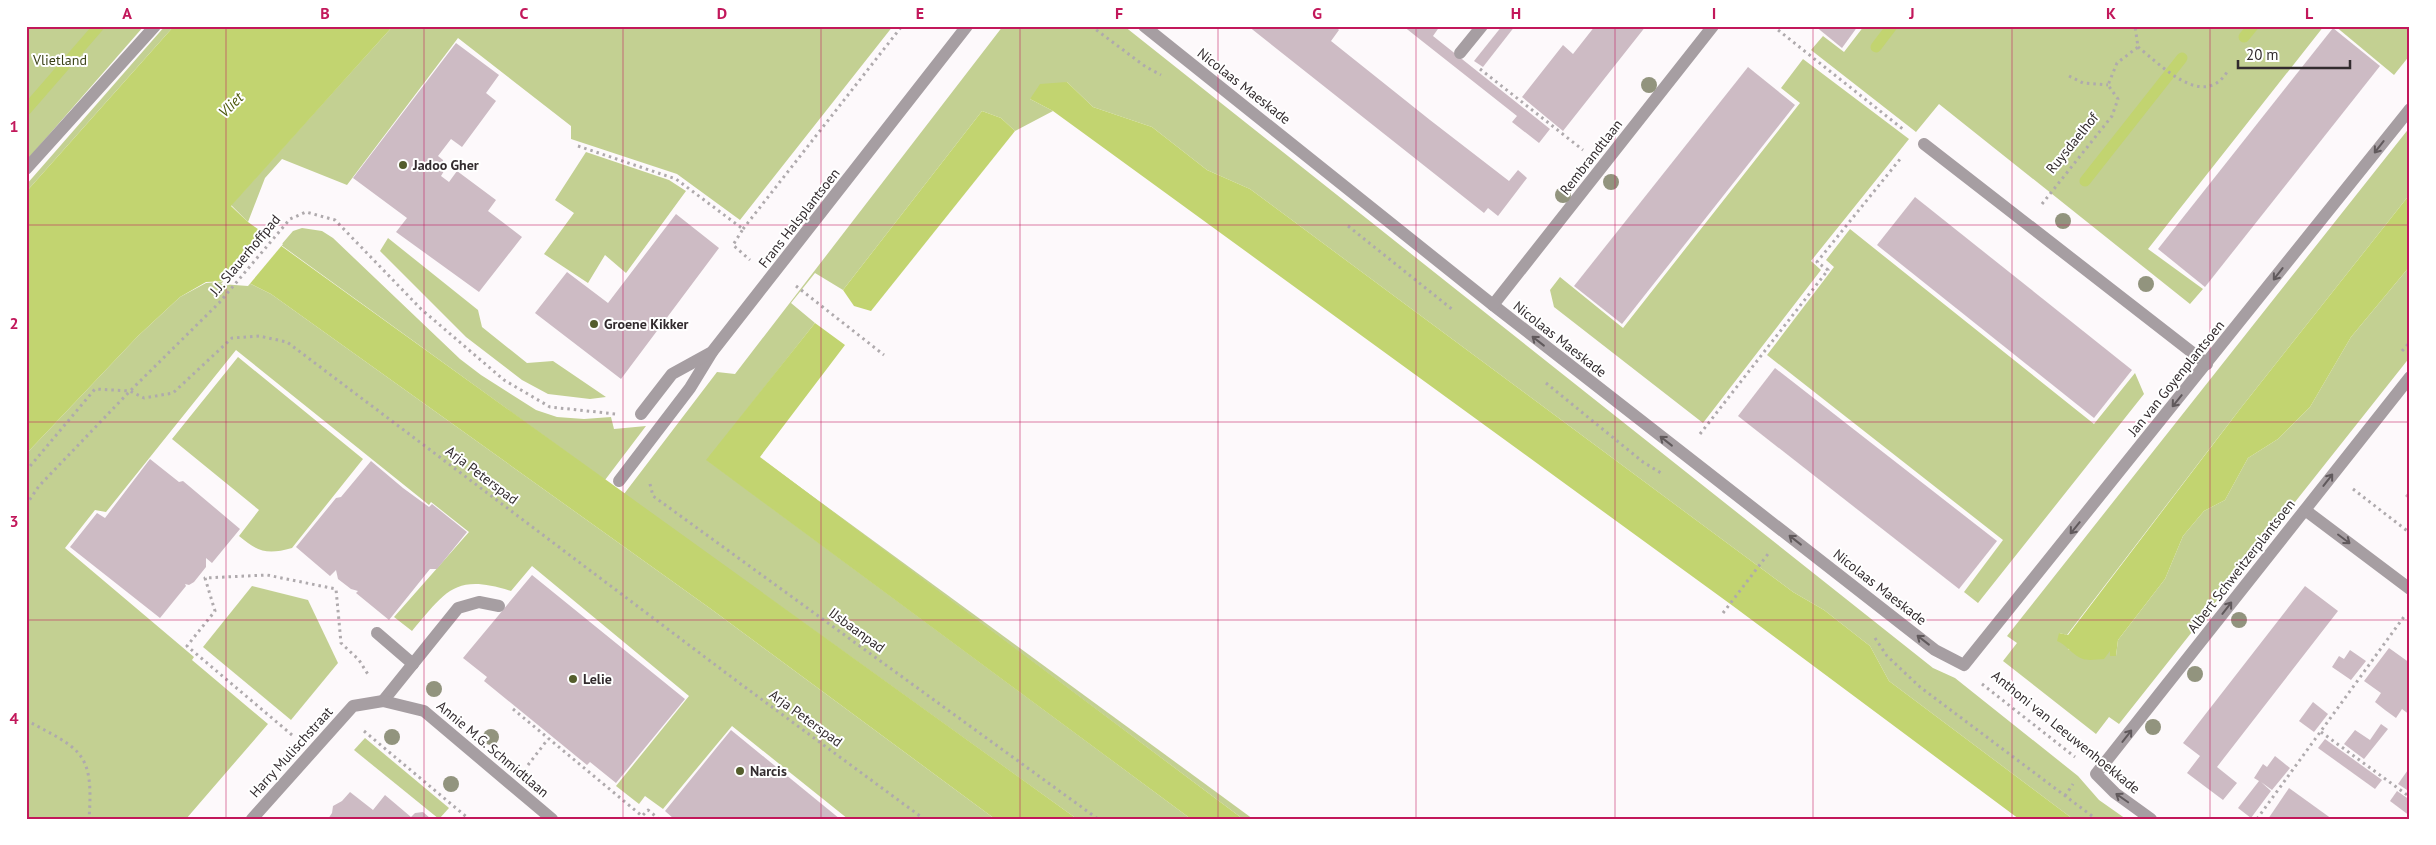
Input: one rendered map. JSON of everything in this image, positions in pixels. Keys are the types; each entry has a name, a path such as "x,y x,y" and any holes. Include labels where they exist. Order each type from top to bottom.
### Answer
{"street":[{"path":"26,169 155,26"},
{"name":"Frans Halsplantsoen","path":"642,414 672,374 712,352 966,26"},
{"name":"Nicolaas Maeskade","path":"1144,26 1684,456 1935,650 1964,666"},
{"path":"1460,53 1482,26"},
{"name":"Rembrandtlaan","path":"1493,305 1713,26"},
{"name":"Jan van Goyenplantsoen","path":"1964,666 2410,109"},
{"path":"1920,142 2207,364"},
{"path":"619,481 690,388 712,352"},
{"name":"Albert Schweitzerplantsoen","path":"2096,774 2410,377"},
{"path":"2305,510 2410,589"},
{"path":"383,701 458,608 479,602 499,606"},
{"path":"377,633 413,664"},
{"name":"Annie M.G. Schmidtlaan","path":"348,710 383,701 424,711 552,819"},
{"name":"Harry Mulischstraat","path":"252,819 348,710"},
{"name":"Anthoni van Leeuwenhoekkade","path":"2096,774 2115,793 2151,819"}],"path":[{"path":"884,355 733,246 743,230 902,26"},
{"path":"1684,456 1828,270 1817,262 1920,142 1773,26"},
{"path":"2135,26 2138,47 2176,76 2195,87 2206,87 2216,84 2227,72"},
{"path":"2069,76 2083,83 2108,85 2117,64 2138,47"},
{"path":"1460,53 1604,166"},
{"name":"Ruysdaelhof","path":"2026,224 2112,116 2118,99 2108,85"},
{"path":"578,146 676,179 743,230"},
{"name":"J.J. Slauerhoffpad","path":"26,505 39,486 130,391 219,303 290,219 306,212 335,220 421,310 504,380 550,407 635,416 642,414"},
{"name":"Arja Peterspad","path":"26,471 95,389 130,391 144,398 173,393 232,338 259,336 287,342 738,682 924,819"},
{"name":"IJsbaanpad","path":"653,437 659,456 650,484 653,496 1098,819"},
{"path":"2333,474 2410,533"},
{"path":"1723,613 1760,563"},
{"path":"312,752 187,646 215,611 205,578 267,575 336,589 341,644 359,660"},
{"path":"2257,819 2410,609"},
{"name":"Anthoni van Leeuwenhoekkade","path":"1964,666 1986,688 2096,774"},
{"path":"513,709 643,818 648,810 659,819"},
{"path":"348,710 469,819"},
{"path":"26,720 74,747 86,765 91,786 89,819"},
{"path":"2321,732 2410,797"},
{"path":"537,753 548,739"}],"green space":[{"name":"Vlietland","path":"26,26 144,26 26,161"},
{"path":"165,26 174,26 26,192 26,185"},
{"path":"393,26 893,26 740,220 677,174 571,139 571,126 458,38 347,185 282,159 265,178 248,222 231,205"},
{"path":"1003,26 1124,26 1933,668 1955,678 2078,776 2099,800 2126,819 2073,819 1889,681 1870,646 1824,610 1793,592 1250,189 1207,170 1152,127 1093,107 1067,82 1030,99 1053,111 1015,131 1001,118 982,111 843,290 815,273 791,303 815,323 707,460 1191,819 1077,819 624,494 717,372 735,374"},
{"path":"1864,26 2324,26 2148,249 2203,289 2190,304 1939,104 1916,132 1811,50 1823,36 1844,52"},
{"path":"2335,26 2410,26 2410,55 2394,75"},
{"path":"1803,59 1909,139 1811,261 1821,270 1703,423 1554,307 1550,290 1560,277 1623,328 1800,103 1781,88"},
{"path":"2410,127 2410,194 2240,409 2067,635 2059,633 2069,650 2111,650 2116,656 2118,640 2165,579 2183,536 2204,511 2225,500 2248,458 2278,439 2310,407 2351,337 2410,266 2410,357 2119,724 2109,717 2096,734 2003,661 2017,643 2007,636"},
{"path":"586,152 669,180 686,191 626,273 605,255 588,283 544,254 574,213 555,200"},
{"path":"302,228 322,231 333,238 460,359 481,375 536,410 557,417 584,419 611,417 614,429 646,426 605,480 281,245 293,231"},
{"path":"1850,229 2094,424 2135,373 2144,394 1978,603 1964,592 2003,540 1767,355 1834,267 1826,260"},
{"path":"388,238 478,310 482,327 527,363 553,361 606,397 590,399 548,394 522,380 466,337 380,251"},
{"path":"228,281 249,283 271,294 711,609 995,819 848,819 732,726 663,809 645,796 639,804 616,786 689,696 532,566 511,591 477,584 464,585 453,589 434,605 412,631 394,617 469,532 431,502 429,505 236,350 106,512 95,510 65,548 194,657 192,660 268,724 186,819 26,819 26,454 138,336 180,297 206,283"},
{"path":"238,357 363,459 292,548 263,551 252,546 239,536 259,510 172,439"},
{"path":"759,457 1253,819 1243,819"},
{"path":"252,586 308,600 338,663 291,720 203,647"},
{"path":"365,738 449,808 439,819 354,750"}],"water":[{"name":"Vliet","path":"174,26 393,26 231,206 248,222 1077,819 995,819 711,609 271,294 249,283 228,281 206,282 180,297 138,336 26,454 26,192"},
{"path":"1067,82 1093,107 1152,127 1207,170 1250,189 1793,592 1824,610 1870,646 1889,681 2073,819 2019,819 1733,606 1053,111 1030,99 1040,84"},
{"path":"982,111 1001,118 1015,131 871,311 854,306 843,290"},
{"path":"2410,194 2410,266 2351,337 2310,407 2278,439 2248,458 2225,500 2204,511 2183,536 2165,579 2118,640 2116,656 2110,656 2110,651 2104,659 2085,660 2079,658 2057,641 2059,633 2068,635 2240,409"},
{"path":"815,323 845,345 760,457 1243,819 1191,819 706,460"}],"pier":[{"path":"265,231 283,244 248,286 221,284"}],"building":[{"path":"1248,26 1335,26 1339,30 1331,41 1430,120 1509,181 1518,170 1527,178 1498,216 1488,208 1484,213"},
{"path":"1403,26 1440,26 1433,36 1550,129 1539,143 1512,122 1517,116"},
{"path":"1502,26 1515,26 1483,67 1474,61"},
{"path":"1595,26 1646,26 1563,131 1522,97 1563,45 1573,54"},
{"path":"1815,26 1858,26 1842,48"},
{"path":"2333,28 2380,66 2205,287 2158,249"},
{"name":"Jadoo Gher","path":"456,43 499,75 486,93 496,101 462,147 451,139 438,156 443,160 444,171 441,176 449,182 457,171 496,200 488,211 522,237 479,292 396,232 407,218 353,178"},
{"path":"1748,67 1795,105 1622,324 1574,286"},
{"path":"1915,197 2132,370 2094,418 1877,245"},
{"path":"676,214 719,248 621,379 535,313 567,272 608,303"},
{"path":"1775,368 1997,541 1959,589 1738,416"},
{"path":"150,459 179,482 183,481 240,529 212,563 206,558 206,567 194,582 189,585 185,584 186,586 160,618 70,547 97,513 105,518"},
{"path":"371,461 403,488 429,507 432,504 467,532 437,569 430,569 389,620 356,593 358,591 351,589 338,579 336,570 330,576 296,547 336,498 341,497"},
{"path":"2410,490 2410,500 2405,496"},
{"name":"Lelie","path":"532,575 685,699 616,783 590,762 587,765 484,681 487,677 463,658"},
{"path":"2305,586 2338,611 2217,767 2237,783 2223,800 2187,773 2200,756 2183,743"},
{"path":"2389,648 2410,663 2410,715 2402,709 2396,718 2375,702 2381,693 2364,681"},
{"path":"2350,650 2366,661 2351,680 2332,667 2339,656 2344,659"},
{"path":"2313,702 2328,714 2314,732 2299,721"},
{"path":"2381,724 2388,729 2364,759 2344,744 2355,730 2370,740"},
{"name":"Narcis","path":"731,730 840,819 674,819 665,811"},
{"path":"2325,739 2382,780 2375,789 2318,748"},
{"path":"2275,756 2290,768 2272,790 2261,782 2271,791 2251,818 2238,808 2259,781 2254,778 2263,764 2267,767"},
{"path":"2410,767 2410,792 2398,784"},
{"path":"2289,788 2332,819 2268,819"},
{"path":"2397,791 2410,800 2410,816 2390,801"},
{"path":"350,792 373,810 385,795 411,817 415,813 423,812 431,819 328,819 332,813 333,806 342,801"}],"waterway":[{"path":"26,110 99,26"},
{"path":"1876,47 1892,26"},
{"path":"2244,37 2253,26"},
{"path":"2085,181 2182,58"}],"place":[{"name":"Jadoo Gher","path":"403,165"},
{"name":"Groene Kikker","path":"594,324"},
{"name":"Lelie","path":"573,679"},
{"name":"Narcis","path":"740,771"}]}
